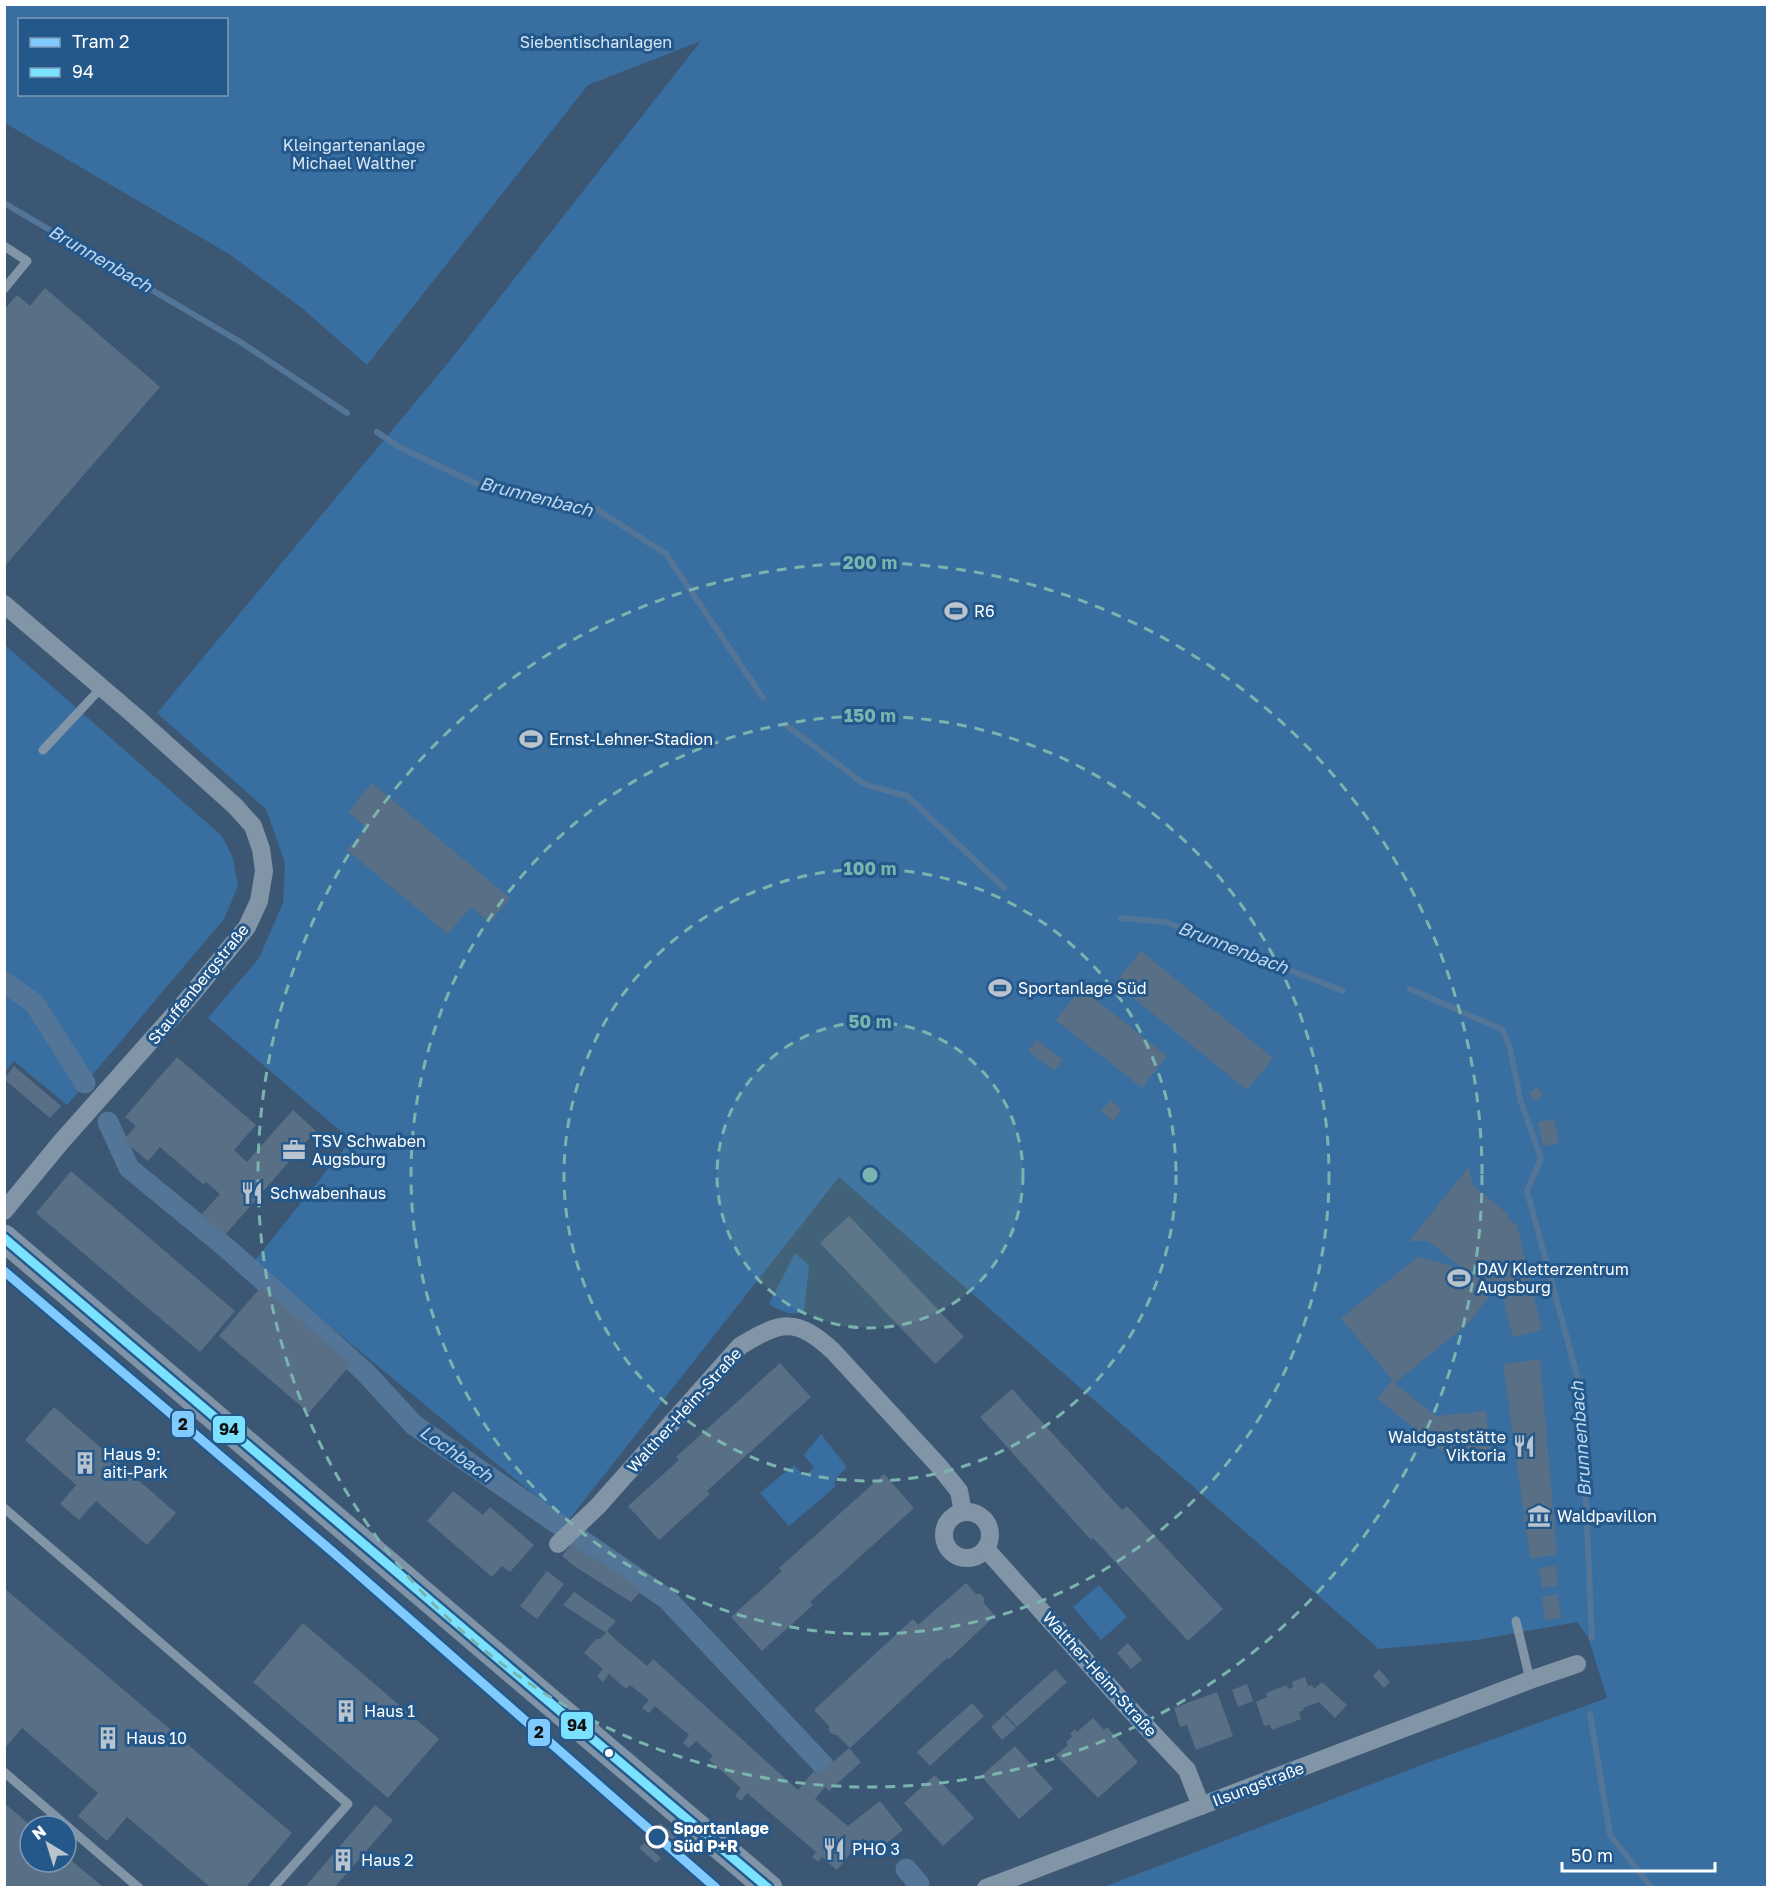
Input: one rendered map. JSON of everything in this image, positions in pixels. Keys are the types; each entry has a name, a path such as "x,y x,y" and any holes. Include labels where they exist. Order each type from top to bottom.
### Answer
{"main road":[{"path":"4,1239 769,1887"}],"street":[{"name":"Stauffenbergstraße","path":"4,604 102,687 235,806 253,826 261,849 264,872 259,901 247,927 187,1000 61,1142 4,1211"},
{"name":"Walther-Heim-Straße","path":"560,1542 598,1506 740,1346 766,1329 790,1326 815,1334 833,1351 959,1491 963,1512"},
{"path":"963,1512 979,1515 989,1526 991,1534 986,1549 974,1558 967,1559 952,1553 944,1540 946,1524 952,1517 963,1512"},
{"name":"Walther-Heim-Straße","path":"986,1549 1187,1770 1201,1806"},
{"name":"Ilsungstraße","path":"986,1887 1577,1664"}],"lane":[{"path":"4,246 27,261 4,289"},
{"path":"43,750 102,687"},
{"path":"4,1508 348,1804 273,1887"},
{"path":"1516,1621 1530,1680"},
{"path":"4,1772 139,1887"}],"green space":[{"name":"Sportanlage Süd","path":"4,5 1767,5 1767,1887 1104,1887 1416,1767 1607,1698 1588,1637 1577,1622 1477,1640 1379,1649 839,1177 567,1522 253,1263 351,1140 208,1018 259,958 283,903 285,863 266,809 157,713 452,358 701,41 588,85 367,365 303,309 229,254 5,123"},
{"path":"5,645 222,836 233,858 238,886 224,919 67,1105 14,1061 5,1072"},
{"path":"795,1253 809,1265 804,1312 790,1313 769,1304"},
{"path":"821,1434 847,1467 835,1479 835,1487 789,1526 760,1493 794,1465 804,1476 814,1468 804,1455"},
{"path":"1099,1585 1127,1617 1101,1640 1073,1607"}],"shaded area":[{"path":"440,1442 449,1443 473,1460 489,1465 531,1497 552,1519"}],"building":[{"path":"45,288 160,387 4,567 4,310 17,295 30,306"},
{"path":"372,783 510,898 490,923 471,907 448,934 347,850 366,827 348,812"},
{"path":"1141,951 1273,1058 1247,1090 1115,983"},
{"path":"1081,988 1167,1056 1142,1088 1056,1020"},
{"path":"1037,1040 1063,1060 1054,1071 1028,1051"},
{"path":"177,1057 256,1125 234,1150 247,1162 293,1110 316,1131 225,1235 201,1215 220,1194 206,1182 204,1185 160,1147 148,1161 123,1140 136,1126 125,1117"},
{"path":"14,1066 61,1106 50,1118 4,1079"},
{"path":"1538,1087 1543,1095 1535,1101 1529,1093"},
{"path":"1110,1100 1122,1110 1113,1121 1101,1111"},
{"path":"1554,1119 1559,1143 1543,1146 1538,1122"},
{"name":"DAV Kletterzentrum Augsburg","path":"1469,1167 1473,1185 1509,1215 1507,1218 1517,1225 1542,1330 1513,1337 1499,1282 1470,1322 1395,1383 1341,1318 1418,1257 1463,1269 1428,1241 1409,1241"},
{"path":"71,1171 235,1311 200,1352 36,1213"},
{"path":"849,1216 964,1337 935,1364 820,1243"},
{"path":"261,1287 351,1364 309,1413 219,1336"},
{"path":"1540,1359 1557,1555 1530,1558 1503,1364"},
{"path":"780,1363 811,1397 707,1491 710,1494 659,1540 628,1506 679,1460 676,1457"},
{"path":"1392,1381 1436,1416 1486,1411 1491,1456 1452,1460 1377,1398"},
{"path":"1012,1389 1122,1510 1127,1506 1223,1609 1188,1641 1093,1538 1091,1540 980,1417"},
{"name":"Haus 9: aiti-Park","path":"54,1407 176,1513 147,1545 96,1501 79,1520 60,1504 76,1485 25,1440"},
{"path":"884,1474 914,1508 810,1602 813,1605 762,1651 731,1617 782,1571 779,1568"},
{"path":"453,1491 483,1515 490,1507 534,1545 510,1572 502,1566 492,1577 427,1521"},
{"path":"572,1543 642,1590 631,1602 574,1566 562,1556"},
{"path":"1556,1566 1558,1586 1542,1588 1539,1568"},
{"path":"547,1571 564,1584 537,1619 520,1606"},
{"path":"966,1583 976,1594 981,1594 984,1603 995,1616 850,1748 837,1735 832,1734 829,1726 814,1710 913,1619 918,1625"},
{"name":"Haus 10","path":"4,1588 292,1833 246,1887 210,1887 127,1817 107,1841 78,1816 98,1793 22,1728 4,1749"},
{"path":"574,1592 616,1621 607,1631 615,1639 647,1666 653,1659 798,1790 814,1771 818,1775 849,1748 861,1762 829,1791 825,1787 815,1799 848,1826 880,1801 903,1830 878,1850 863,1838 837,1870 822,1857 818,1862 812,1857 816,1852 747,1793 741,1801 735,1796 741,1788 709,1760 713,1756 696,1741 689,1748 683,1743 689,1735 655,1706 649,1713 642,1708 649,1700 630,1685 626,1689 609,1674 603,1682 597,1676 603,1669 584,1653 596,1639 600,1639 606,1633 563,1605"},
{"path":"1558,1594 1561,1618 1545,1620 1542,1597"},
{"name":"Haus 1","path":"303,1623 439,1739 388,1798 253,1682"},
{"path":"1128,1643 1142,1660 1131,1669 1117,1653"},
{"path":"1055,1669 1067,1682 1017,1727 1005,1714"},
{"path":"1379,1669 1390,1682 1384,1688 1373,1676"},
{"path":"1305,1677 1308,1686 1312,1685 1314,1689 1322,1682 1347,1705 1335,1718 1319,1702 1303,1708 1304,1710 1299,1712 1301,1719 1272,1730 1270,1725 1264,1726 1256,1702 1267,1697 1266,1693 1287,1685 1288,1689 1293,1687 1292,1682"},
{"path":"1247,1684 1253,1701 1238,1707 1232,1690"},
{"path":"1217,1692 1233,1736 1196,1750 1187,1725 1180,1727 1174,1708"},
{"path":"972,1703 984,1716 930,1766 917,1752"},
{"path":"1004,1715 1016,1728 1002,1740 991,1727"},
{"path":"1093,1718 1104,1730 1107,1727 1138,1762 1098,1798 1056,1755 1068,1745 1066,1742 1073,1736 1070,1734 1075,1729 1077,1732"},
{"path":"1015,1746 1053,1789 1019,1819 981,1776"},
{"path":"935,1775 974,1818 943,1846 904,1803"},
{"path":"4,1803 18,1815 18,1874 78,1874 78,1866 103,1887 4,1887"},
{"name":"Haus 2","path":"375,1805 393,1820 335,1887 305,1887"},
{"path":"660,1823 678,1837 675,1842 657,1827"},
{"path":"644,1843 661,1858 656,1863 639,1848"}],"waterway":[{"name":"Brunnenbach","path":"4,203 242,343 347,413"},
{"name":"Brunnenbach","path":"377,432 399,447 479,485 593,507 666,554 763,698"},
{"name":"Brunnenbach","path":"786,725 864,784 907,796 1004,888"},
{"name":"Brunnenbach","path":"1121,918 1166,922 1343,991"},
{"name":"Lochbach","path":"4,982 34,1003 85,1083"},
{"name":"Brunnenbach","path":"1410,989 1503,1030 1510,1048 1521,1102 1541,1158 1527,1191 1581,1390 1592,1638"},
{"name":"Lochbach","path":"108,1122 129,1168 229,1250 365,1372 414,1425 667,1599 824,1766"},
{"name":"Brunnenbach","path":"1590,1714 1610,1835 1652,1888"},
{"name":"Lochbach","path":"906,1869 919,1884"}],"tram line":[{"name":"2","path":"4,1271 334,1553 716,1888"}],"transit line":[{"name":"94","path":"4,1238 768,1888"}],"place":[{"name":"R6","path":"956,611"},
{"name":"Ernst-Lehner-Stadion","path":"531,739"},
{"name":"Sportanlage Süd","path":"1000,988"},
{"name":"TSV Schwaben Augsburg","path":"294,1150"},
{"name":"Schwabenhaus","path":"252,1193"},
{"name":"DAV Kletterzentrum Augsburg","path":"1459,1278"},
{"name":"Waldgaststätte Viktoria","path":"1524,1446"},
{"name":"Haus 9: aiti-Park","path":"85,1463"},
{"name":"Waldpavillon","path":"1539,1516"},
{"name":"Haus 1","path":"346,1711"},
{"name":"Haus 10","path":"108,1738"},
{"name":"Sportanlage Süd P+R","path":"657,1837"},
{"name":"PHO 3","path":"834,1849"},
{"name":"Haus 2","path":"343,1860"}],"park label":[{"name":"Siebentischanlagen","path":"596,42"},
{"name":"Kleingartenanlage Michael Walther","path":"354,154"}]}
